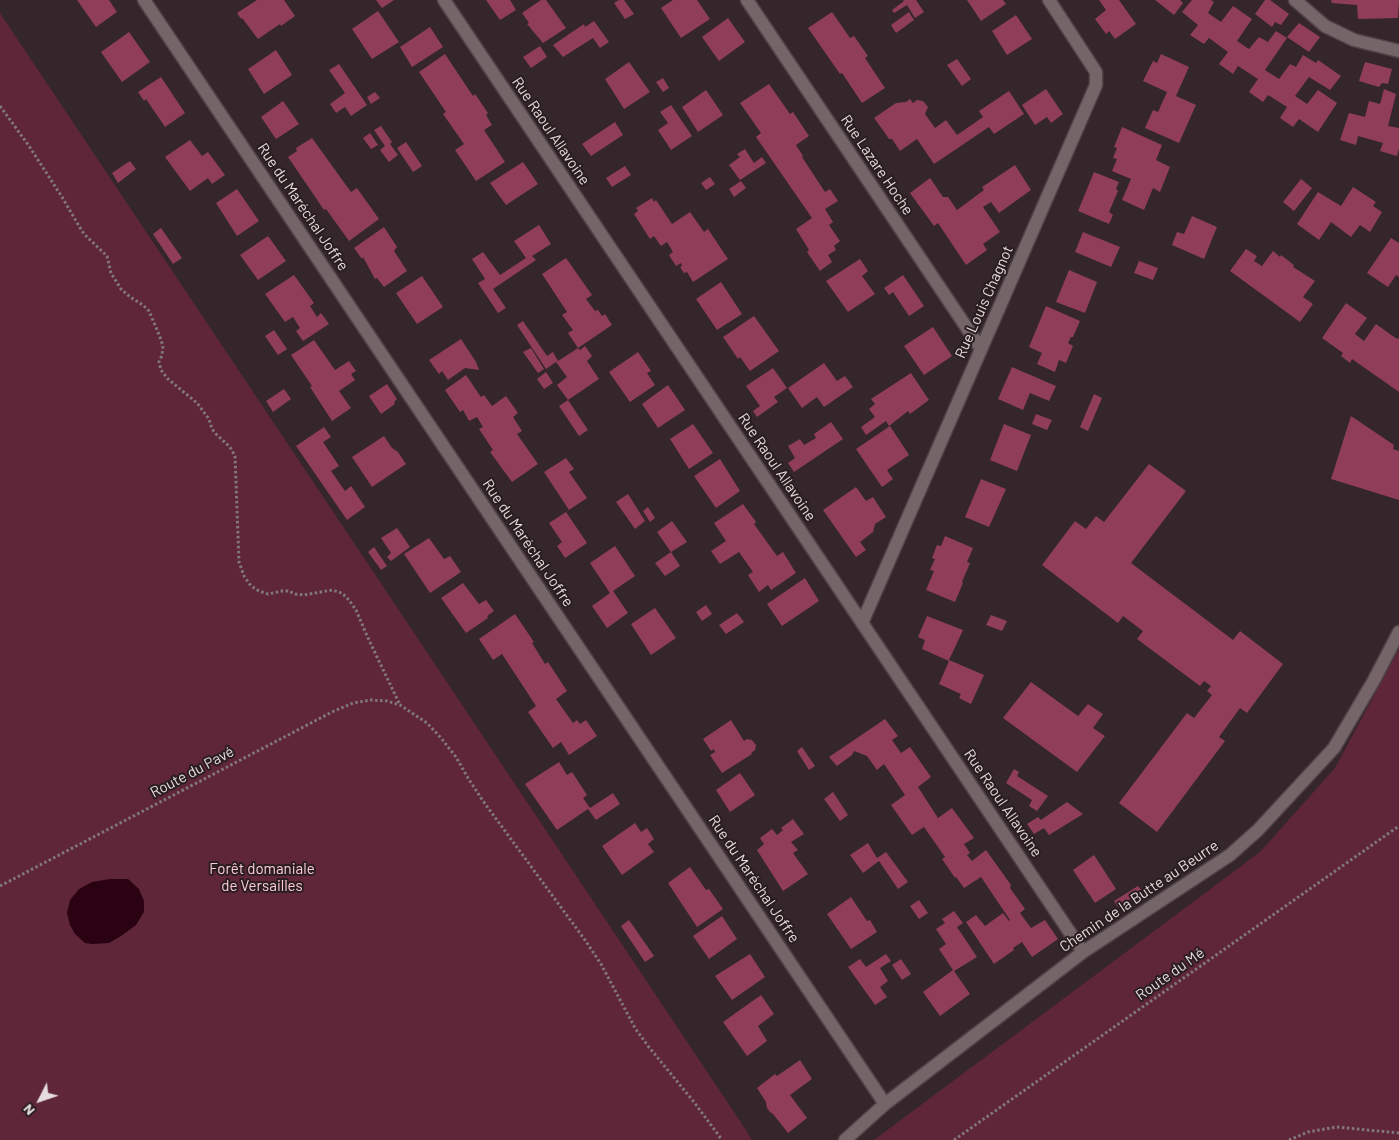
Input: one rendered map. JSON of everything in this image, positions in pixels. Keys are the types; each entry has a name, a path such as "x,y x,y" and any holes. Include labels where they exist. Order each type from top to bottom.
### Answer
{"street":[{"name":"Rue du Maréchal Joffre","path":"144,0 885,1104"},
{"name":"Rue Raoul Allavoine","path":"444,0 1083,952"},
{"name":"Rue Lazare Hoche","path":"747,0 981,349"},
{"name":"Rue Louis Chagnot","path":"862,623 1096,85 1096,72 1049,0"},
{"path":"1296,0 1325,26 1354,40 1399,51"},
{"name":"Chemin de la Butte au Beurre","path":"844,1140 885,1104 1083,952 1230,855 1258,830 1334,748 1374,680 1399,632"}],"path":[{"path":"0,106 29,146 84,234 107,256 111,273 121,289 143,305 149,312 163,346 159,362 161,370 168,379 197,403 209,419 217,435 230,447 235,456 239,562 244,576 258,592 268,594 288,591 304,595 332,590 342,593 349,600 356,610 400,705 427,723 456,757 483,801 601,964 635,1028 722,1140"},
{"name":"Route du Pavé","path":"0,886 332,712 353,703 372,700 388,701 400,705"},
{"name":"Route du Mé","path":"954,1140 1399,826"},
{"path":"1289,1140 1308,1132 1336,1127 1399,1134"}],"green space":[{"name":"Forêt domaniale de Versailles","path":"0,13 740,1121 752,1140 0,1140"},
{"path":"1399,649 1399,1140 874,1140 1260,852 1335,768"}],"shaded area":[{"path":"128,879 139,889 144,901 144,912 136,925 109,943 85,943 75,934 70,925 67,913 70,900 79,889 92,882"}],"building":[{"path":"77,0 109,0 117,12 96,27"},
{"path":"257,0 284,0 295,16 258,39 237,13"},
{"path":"376,0 394,0 382,8"},
{"path":"486,0 510,0 516,10 500,20"},
{"path":"541,0 546,0 566,28 543,43 527,24 529,23 522,13"},
{"path":"624,0 634,14 625,19 614,3"},
{"path":"673,0 697,0 710,19 681,38 661,8"},
{"path":"903,0 916,0 924,12 915,18 907,5 894,13 892,10"},
{"path":"967,0 1003,0 1006,4 981,21"},
{"path":"1099,0 1119,0 1136,24 1115,39 1109,31 1106,34 1095,19 1106,10"},
{"path":"1155,0 1180,0 1183,3 1174,15"},
{"path":"1192,0 1211,0 1214,2 1208,13 1221,22 1233,6 1252,19 1237,41 1249,49 1259,37 1268,42 1276,31 1287,38 1265,70 1279,79 1290,64 1296,67 1303,55 1316,63 1318,60 1341,76 1330,90 1309,77 1295,96 1307,104 1318,90 1337,103 1318,132 1299,119 1293,127 1280,118 1287,107 1268,95 1263,102 1249,92 1258,79 1238,66 1233,74 1219,64 1228,52 1209,38 1204,44 1190,35 1198,25 1182,12"},
{"path":"1265,0 1270,0 1289,14 1281,25 1275,22 1272,27 1255,14"},
{"path":"1331,0 1399,0 1398,18 1358,19 1357,5 1332,3"},
{"path":"378,11 399,42 372,59 352,29"},
{"path":"832,12 850,38 854,36 868,56 865,58 885,88 862,103 808,28"},
{"path":"909,12 914,20 896,33 891,25"},
{"path":"1016,15 1032,39 1007,55 992,31"},
{"path":"728,18 745,42 719,61 702,37"},
{"path":"594,21 609,42 600,48 593,38 563,57 553,45 584,24 585,27"},
{"path":"1299,23 1320,37 1309,52 1287,37"},
{"path":"430,27 443,47 412,67 400,47"},
{"path":"129,32 150,62 122,82 101,52"},
{"path":"540,46 547,57 531,68 523,57"},
{"path":"276,50 292,75 264,94 248,69"},
{"path":"445,54 473,96 475,94 488,113 486,115 492,125 484,130 505,162 476,181 455,150 464,144 443,114 446,112 419,72"},
{"path":"1161,54 1189,67 1176,96 1196,105 1179,143 1145,128 1153,110 1158,112 1167,92 1143,81 1153,61 1157,63"},
{"path":"957,59 971,79 962,86 947,65"},
{"path":"629,62 650,92 624,109 605,79"},
{"path":"1365,62 1392,69 1388,84 1382,83 1379,87 1359,81"},
{"path":"339,64 367,105 351,116 345,107 336,113 330,104 345,93 329,70"},
{"path":"161,77 185,113 165,127 146,99 144,101 138,92"},
{"path":"663,78 669,88 663,92 656,82"},
{"path":"769,84 790,114 793,112 809,136 796,145 802,157 825,192 830,189 838,201 825,209 833,222 829,225 840,241 834,246 836,250 828,255 832,262 820,271 807,252 809,250 796,229 812,218 756,137 761,133 740,103"},
{"path":"1046,89 1063,114 1051,123 1047,117 1035,125 1022,105"},
{"path":"1384,89 1396,94 1388,126 1399,128 1397,156 1380,151 1383,143 1358,136 1356,145 1340,140 1349,113 1365,117 1369,101 1380,104"},
{"path":"706,90 723,115 698,132 682,107"},
{"path":"1009,91 1024,114 994,134 989,127 934,164 917,139 900,151 874,118 896,103 906,102 910,99 913,103 917,100 923,101 928,107 925,114 935,128 946,120 957,135 983,117 979,111"},
{"path":"375,92 380,98 371,104 367,97"},
{"path":"283,101 299,124 276,139 261,117"},
{"path":"671,105 692,136 671,150 658,130 668,123 660,112"},
{"path":"615,122 623,135 591,156 582,144"},
{"path":"381,126 398,155 389,162 380,150 385,146 374,130"},
{"path":"1122,127 1162,145 1156,160 1170,167 1160,192 1153,188 1144,210 1122,200 1131,179 1112,171 1117,159 1113,158 1117,148 1114,147"},
{"path":"370,133 378,145 371,149 363,138"},
{"path":"312,138 351,192 357,188 379,219 349,241 326,209 324,210 288,157 297,151 296,148"},
{"path":"190,140 202,156 208,152 225,175 212,184 208,178 190,191 165,157"},
{"path":"406,142 422,166 413,172 397,148"},
{"path":"745,149 754,163 762,157 766,163 740,180 729,165 740,157 737,154"},
{"path":"130,161 136,169 118,183 112,173"},
{"path":"523,162 538,184 506,205 490,183"},
{"path":"1015,165 1031,190 999,213 991,202 983,207 1000,232 983,244 987,250 966,265 938,223 934,226 910,193 930,178 943,197 948,197 957,210 984,190 982,187"},
{"path":"625,166 631,175 612,187 606,178"},
{"path":"1094,172 1119,182 1116,189 1118,191 1109,212 1113,215 1109,224 1078,211"},
{"path":"710,177 715,184 706,190 701,183"},
{"path":"1301,179 1312,188 1294,211 1283,202"},
{"path":"741,181 746,188 734,197 729,189"},
{"path":"1353,187 1376,202 1373,206 1382,212 1370,232 1360,225 1351,237 1331,222 1319,240 1297,224 1318,192 1341,206"},
{"path":"237,189 259,221 237,236 216,203"},
{"path":"652,198 654,202 656,200 672,224 690,212 704,232 708,229 728,259 693,282 687,272 684,273 680,267 682,266 681,263 676,266 669,255 673,252 667,242 661,246 654,236 650,239 634,214 638,211 636,208"},
{"path":"1192,216 1217,227 1204,259 1172,245 1177,232 1184,234"},
{"path":"539,225 551,244 532,256 536,260 493,289 506,308 498,313 478,283 485,279 472,259 483,252 500,275 526,258 514,241"},
{"path":"384,227 397,247 394,251 407,271 384,287 377,278 375,279 363,257 362,259 354,248"},
{"path":"161,228 182,258 173,264 153,234"},
{"path":"1083,232 1120,247 1111,267 1075,252"},
{"path":"268,236 286,261 258,280 240,255"},
{"path":"1391,238 1399,243 1399,277 1396,275 1388,287 1367,273"},
{"path":"1246,249 1257,256 1254,261 1262,266 1273,251 1315,281 1303,297 1313,304 1300,322 1230,271"},
{"path":"566,258 592,295 586,299 595,311 598,310 602,316 605,314 612,325 578,348 568,333 573,330 562,315 567,312 542,274"},
{"path":"860,259 868,271 862,276 875,294 848,312 826,281"},
{"path":"1139,261 1158,268 1153,280 1134,273"},
{"path":"1069,270 1097,282 1085,313 1056,302"},
{"path":"294,275 314,303 310,306 317,317 321,313 329,324 303,341 296,331 300,328 293,317 285,322 265,294"},
{"path":"903,275 924,306 909,316 893,292 889,295 884,288"},
{"path":"422,276 443,307 417,324 396,293"},
{"path":"721,282 742,314 717,330 696,299"},
{"path":"1346,303 1367,318 1355,334 1364,341 1376,324 1399,339 1399,392 1352,359 1350,363 1341,356 1343,353 1322,338"},
{"path":"1046,306 1080,321 1073,337 1071,337 1068,343 1073,346 1066,363 1059,360 1055,372 1037,364 1042,353 1029,347"},
{"path":"754,316 779,351 750,371 740,357 738,359 723,337"},
{"path":"523,321 547,356 553,352 558,361 578,348 580,350 585,346 592,356 587,361 599,379 568,400 557,385 567,377 556,362 546,369 517,325"},
{"path":"933,327 952,356 924,375 904,346"},
{"path":"274,330 287,349 278,355 265,336"},
{"path":"461,339 479,370 465,368 448,380 442,371 439,374 429,360"},
{"path":"314,340 335,370 349,361 356,371 351,374 355,380 339,391 351,408 332,421 291,355"},
{"path":"531,348 544,369 538,373 523,352"},
{"path":"638,352 651,371 647,373 655,385 630,402 609,372"},
{"path":"824,363 837,381 845,376 853,387 824,407 817,397 802,408 788,388"},
{"path":"1012,367 1056,386 1049,401 1030,393 1023,410 998,399"},
{"path":"773,368 787,388 774,397 778,402 757,417 753,411 760,406 746,386"},
{"path":"546,372 553,383 544,389 537,379"},
{"path":"911,373 929,400 910,414 908,411 889,426 886,421 866,435 861,427 875,417 869,409 875,404 871,399"},
{"path":"466,375 481,397 484,395 492,406 506,396 518,413 513,417 522,431 517,434 538,464 512,482 490,452 493,450 479,429 483,427 477,417 469,421 463,410 460,412 445,390"},
{"path":"387,384 397,399 394,402 395,404 381,414 369,396"},
{"path":"668,385 685,410 658,428 642,404"},
{"path":"284,389 291,399 273,412 266,401"},
{"path":"1094,394 1102,398 1088,431 1080,427"},
{"path":"568,400 588,430 579,436 559,406"},
{"path":"1036,414 1052,420 1047,430 1032,424"},
{"path":"1351,416 1394,445 1393,449 1399,451 1399,500 1331,479"},
{"path":"831,422 843,439 794,472 788,463 795,458 788,446 800,439 804,445 816,438 814,434"},
{"path":"693,424 713,453 689,469 670,439"},
{"path":"1004,424 1031,435 1017,471 990,460"},
{"path":"890,426 909,455 887,470 893,479 882,487 856,449"},
{"path":"324,427 331,437 323,442 339,466 331,471 345,491 351,486 365,507 347,520 296,446"},
{"path":"384,436 406,464 372,487 352,457"},
{"path":"566,458 574,469 569,472 587,498 569,510 544,472"},
{"path":"720,459 740,491 716,508 694,476"},
{"path":"1149,464 1186,491 1131,563 1233,640 1240,631 1283,664 1247,713 1240,708 1219,737 1225,741 1157,832 1119,803 1187,713 1194,718 1212,695 1207,691 1211,686 1204,681 1200,686 1137,639 1143,631 1123,616 1118,623 1042,565 1075,521 1086,529 1096,516 1104,522"},
{"path":"981,479 1006,489 989,527 965,517"},
{"path":"856,487 866,501 873,497 886,517 875,524 873,532 860,542 866,550 856,557 823,510"},
{"path":"628,494 645,521 635,529 616,502"},
{"path":"743,504 756,522 754,524 777,556 783,552 796,573 771,590 768,585 759,592 748,575 753,572 739,552 720,564 711,551 726,541 714,523"},
{"path":"648,507 655,518 650,522 643,511"},
{"path":"566,512 587,543 565,558 557,546 562,542 549,523"},
{"path":"672,521 687,542 671,552 657,532"},
{"path":"397,528 410,547 391,561 387,557 391,553 381,538"},
{"path":"945,536 973,548 967,562 970,563 955,602 926,590 934,571 930,570 935,559 932,558 937,545 941,546"},
{"path":"429,538 444,559 450,556 461,572 430,593 404,554"},
{"path":"615,546 635,576 613,591 628,613 607,628 592,606 610,593 590,563"},
{"path":"374,547 387,566 381,570 368,552"},
{"path":"671,552 680,566 665,576 655,563"},
{"path":"805,578 819,601 782,626 767,604"},
{"path":"463,583 479,604 486,600 494,611 487,616 488,618 466,633 441,598"},
{"path":"706,605 712,614 702,621 696,612"},
{"path":"655,608 676,638 651,655 631,624"},
{"path":"737,613 744,622 726,634 719,625"},
{"path":"515,614 534,642 532,643 545,664 548,662 567,691 556,699 573,723 577,720 580,724 586,720 597,736 569,755 561,742 553,748 528,712 536,706 502,654 493,660 479,639"},
{"path":"991,615 1007,621 1002,631 986,625"},
{"path":"927,616 963,630 949,660 984,675 971,704 959,698 961,694 939,684 949,661 922,649 925,640 918,637"},
{"path":"1031,682 1078,716 1088,704 1103,714 1093,728 1105,736 1077,772 1003,718"},
{"path":"885,719 898,736 892,740 901,753 910,747 931,777 918,787 938,818 952,808 974,838 964,844 970,853 967,855 972,861 986,850 1011,885 1010,888 1025,909 1020,913 1031,928 1045,920 1058,939 1032,957 1022,942 994,964 966,922 976,915 985,926 1003,913 1010,920 981,877 964,888 942,859 945,857 924,827 912,835 891,805 905,795 884,764 877,770 867,756 854,751 852,755 837,766 829,757"},
{"path":"731,720 744,741 747,739 752,740 756,745 752,754 722,773 710,755 715,752 714,749 711,751 703,739"},
{"path":"802,747 815,766 809,770 797,751"},
{"path":"559,762 567,775 572,772 587,795 583,798 590,808 613,793 620,804 596,820 588,809 557,830 525,784"},
{"path":"1014,769 1019,772 1017,776 1048,796 1037,811 1029,806 1032,800 1006,783"},
{"path":"740,773 755,795 730,812 716,790"},
{"path":"833,792 848,815 840,821 824,799"},
{"path":"1067,802 1083,814 1049,835 1044,828 1034,834 1027,824 1038,817 1041,820"},
{"path":"793,819 804,834 791,842 798,850 793,853 808,874 783,891 757,850 764,844 760,838 772,829 777,835 783,830 781,828"},
{"path":"635,823 641,832 647,828 654,839 648,844 654,852 622,875 602,846"},
{"path":"868,843 877,858 886,852 908,882 898,889 879,861 863,873 850,855"},
{"path":"1094,855 1116,889 1095,903 1073,870"},
{"path":"690,867 706,890 709,889 723,909 697,927 668,883"},
{"path":"1138,886 1142,891 1118,907 1114,901"},
{"path":"851,897 867,921 870,920 877,932 851,949 827,914"},
{"path":"919,900 928,913 919,919 910,906"},
{"path":"954,911 963,923 957,927 977,957 954,971 970,994 940,1016 923,992 953,970 939,949 946,944 936,929 945,923 942,919"},
{"path":"722,916 737,939 709,959 693,936"},
{"path":"629,920 654,956 645,962 621,926"},
{"path":"750,954 765,977 732,1000 715,976"},
{"path":"886,954 891,961 880,968 888,981 880,987 887,997 875,1005 848,967 860,959 866,967"},
{"path":"901,959 911,974 902,980 892,965"},
{"path":"761,995 774,1014 758,1026 767,1041 747,1056 723,1022"},
{"path":"800,1060 812,1079 790,1095 807,1118 788,1133 767,1108 766,1102 757,1088 775,1074 777,1076"}]}
